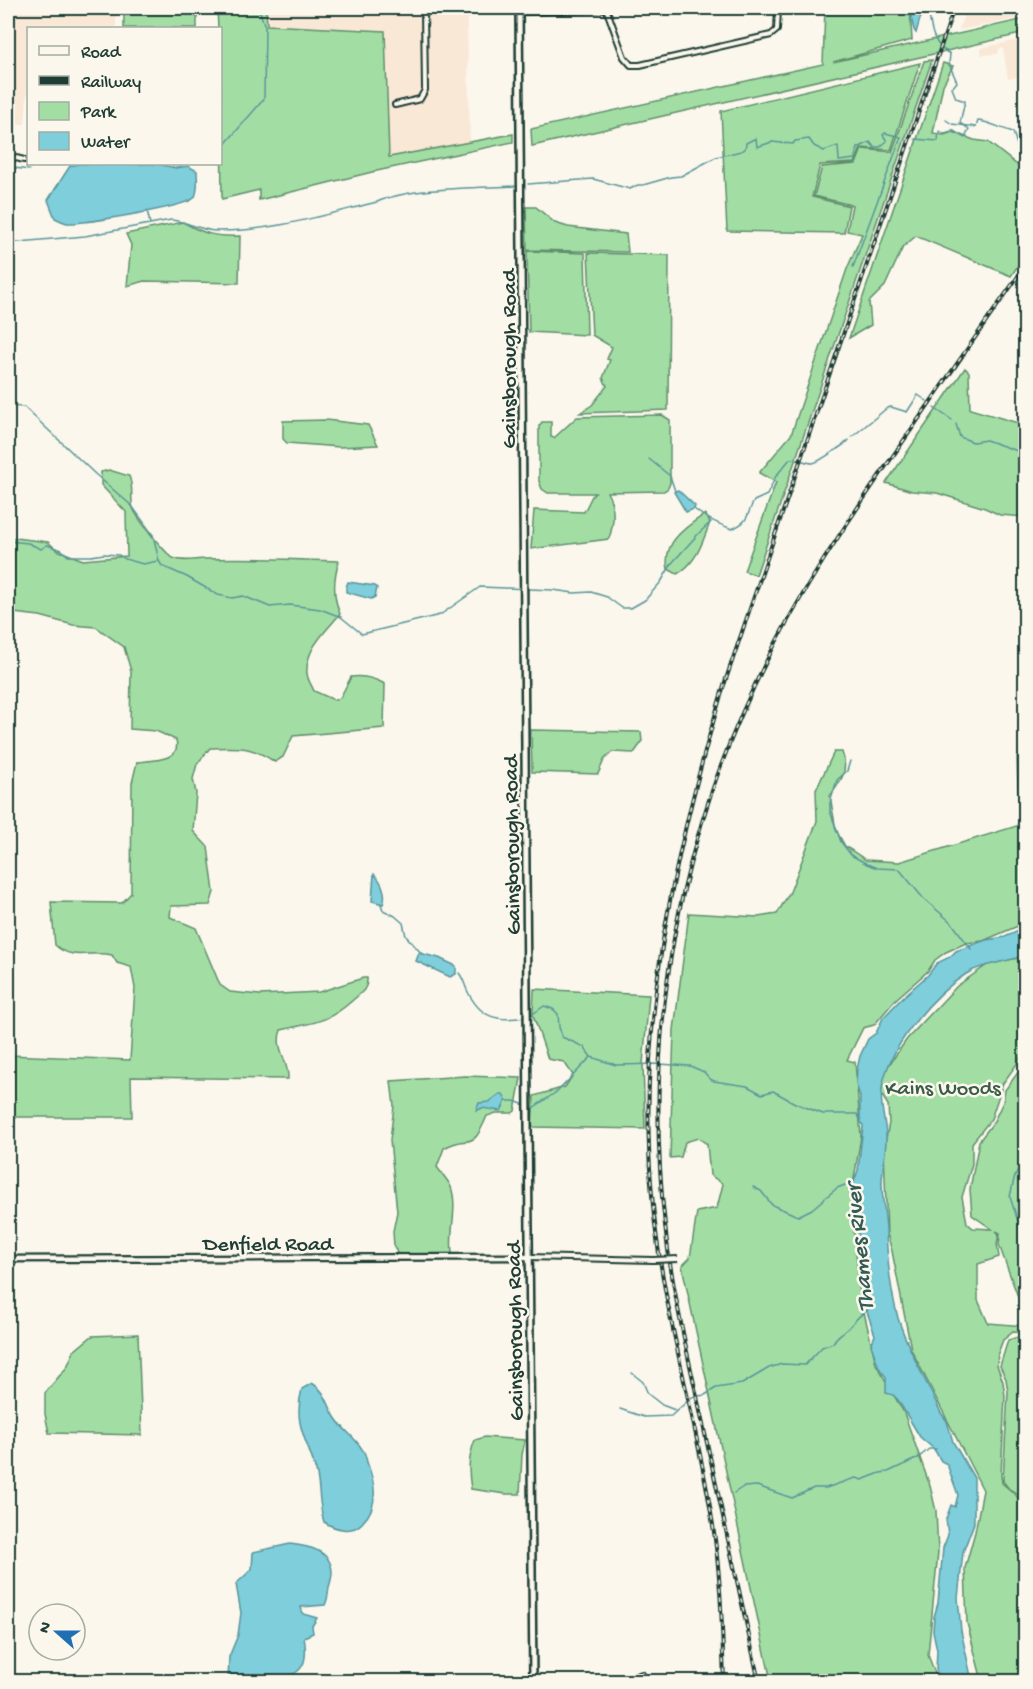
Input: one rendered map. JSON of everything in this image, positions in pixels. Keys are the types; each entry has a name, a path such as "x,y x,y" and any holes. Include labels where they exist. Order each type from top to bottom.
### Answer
{"main road":[{"name":"Gainsborough Road","path":"519,10 533,1682"}],"street":[{"path":"395,105 420,99 425,90 424,8"},
{"path":"519,10 606,8 624,57 631,65 640,65 771,35 777,30 778,8"},
{"path":"8,156 24,160"},
{"path":"528,1257 653,1260 685,1258"},
{"name":"Denfield Road","path":"8,1259 528,1257"},
{"path":"620,1682 642,1674"}],"shaded area":[{"path":"8,8 116,8 116,27 27,27 25,124 8,125"},
{"path":"266,8 478,8 467,21 470,143 389,157 385,31 267,25"},
{"path":"966,8 1025,8 1025,17 1022,18 1025,31 1025,76 1008,79 1003,48 999,49 998,54 981,55 981,48 1023,39 1017,19 959,30"}],"green space":[{"path":"124,8 197,8 197,27 124,27"},
{"path":"217,8 266,8 267,25 385,31 389,157 513,134 513,142 372,172 259,200 259,190 222,199 222,27 218,27"},
{"path":"825,8 910,8 912,40 833,62 1025,19 1025,33 532,146 531,129 823,64"},
{"path":"932,60 756,575 744,571 776,482 759,473 791,435 847,269 862,234 847,231 852,205 814,196 822,167 856,164 862,149 892,152 924,61"},
{"path":"920,63 891,150 861,148 855,163 820,165 812,197 849,206 844,233 727,231 721,111"},
{"path":"943,63 953,66 943,85 933,133 944,135 953,132 974,140 988,142 1026,172 1025,255 1011,276 916,236 903,247 885,286 869,302 871,325 849,338"},
{"path":"526,207 536,207 555,223 568,227 626,234 628,252 527,250"},
{"path":"183,222 210,234 240,236 239,283 144,281 127,286 131,245 126,234"},
{"path":"527,251 585,253 587,335 529,332"},
{"path":"588,253 669,255 668,410 580,413 592,405 607,386 603,378 612,347 592,335"},
{"path":"965,368 969,372 970,409 1025,425 1025,517 1000,515 937,493 912,491 886,483"},
{"path":"662,415 670,420 670,483 668,488 664,491 607,492 612,504 613,515 609,539 531,549 534,510 584,512 595,493 548,493 542,489 539,481 539,426 542,422 551,422 551,437 554,438 577,417"},
{"path":"326,420 368,425 378,445 340,447 287,443 283,439 283,421"},
{"path":"109,470 129,476 135,513 157,542 173,558 185,561 238,558 339,561 335,588 340,614 323,634 309,656 308,678 314,691 334,700 340,698 351,677 360,676 385,684 384,728 293,736 283,757 275,762 258,752 244,748 210,748 197,764 193,779 196,793 193,831 208,847 214,892 210,905 171,906 170,917 196,928 220,985 230,992 260,995 319,992 363,978 367,978 367,982 361,993 335,1014 319,1021 281,1030 279,1043 288,1079 131,1077 132,1117 8,1117 8,1055 130,1060 135,988 131,967 117,963 112,955 69,953 55,945 51,902 122,903 131,893 132,783 137,762 170,756 177,747 176,740 156,731 130,729 131,671 124,647 96,627 73,625 40,616 14,613 8,588 8,537 48,542 57,550 83,560 127,556 126,512 101,485 101,472"},
{"path":"705,514 710,522 694,558 684,570 677,574 668,569 667,559 672,543 683,530"},
{"path":"531,730 641,732 642,742 634,753 612,752 604,760 598,774 532,772"},
{"path":"834,752 842,752 845,765 843,776 830,796 836,830 845,846 866,860 899,862 1017,826 1022,814 1018,789 1017,756 1025,756 1025,923 983,941 966,943 935,960 928,971 896,999 874,1025 863,1028 847,1060 855,1062 861,1136 851,1197 860,1295 876,1364 904,1413 930,1486 936,1511 938,1552 928,1655 938,1681 771,1681 682,1266 690,1258 697,1212 717,1208 723,1184 710,1175 707,1144 698,1138 685,1142 681,1157 670,1158 674,1030 689,913 758,917 777,914 790,892 817,821 816,790"},
{"name":"Kains Woods","path":"1025,957 1025,1047 1019,1061 1003,1083 991,1119 972,1143 972,1164 962,1197 967,1223 973,1228 992,1229 972,1215 970,1189 979,1141 993,1123 1003,1102 1005,1090 1025,1063 1025,1316 999,1245 1000,1233 996,1231 999,1234 997,1244 999,1257 978,1264 978,1300 988,1323 1025,1326 1025,1333 1013,1332 1003,1340 998,1353 997,1365 1005,1396 1002,1483 1016,1495 1025,1510 1025,1681 982,1681 967,1623 965,1568 983,1490 911,1349 887,1234 884,1149 889,1123 888,1105 881,1094 884,1072 907,1039 957,986 990,963"},
{"path":"534,989 649,995 643,1064 645,1129 532,1127 534,1096 565,1087 573,1075 564,1062 548,1059 533,1015"},
{"path":"465,1076 521,1078 515,1111 487,1116 474,1139 444,1148 437,1167 450,1184 453,1196 454,1214 451,1240 453,1258 398,1255 394,1246 393,1231 397,1212 390,1140 394,1106 391,1081"},
{"path":"138,1334 142,1435 49,1433 45,1414 45,1393 67,1367 74,1351 92,1336"},
{"path":"1025,1335 1025,1507 1018,1494 1009,1489 1003,1481 1008,1392 1006,1379 1000,1366 1008,1340"},
{"path":"485,1437 525,1440 520,1494 471,1489 469,1470 471,1453 475,1440"}],"water":[{"path":"909,8 927,8 920,19 916,33 914,30"},
{"path":"162,165 176,168 188,166 197,171 197,192 194,198 173,206 112,218 67,223 55,218 48,200 70,166"},
{"path":"678,490 695,506 694,509 686,512 674,492"},
{"path":"348,582 375,586 377,588 375,597 371,599 346,592"},
{"path":"374,874 383,888 383,904 372,901"},
{"path":"1025,928 1025,955 987,965 966,974 941,994 916,1020 889,1065 882,1093 886,1139 882,1194 889,1273 895,1307 912,1354 947,1421 953,1442 974,1478 974,1523 963,1552 958,1598 961,1631 972,1681 942,1681 936,1670 934,1617 938,1603 943,1548 948,1535 946,1519 951,1505 955,1507 958,1495 947,1464 941,1461 934,1449 920,1437 898,1400 886,1393 886,1377 879,1368 871,1345 875,1335 862,1297 859,1237 853,1185 858,1170 863,1126 860,1120 860,1097 856,1083 857,1069 868,1039 876,1033 883,1018 928,975 937,963 950,957 956,951 986,940 1005,937"},
{"path":"419,953 439,958 456,966 456,974 450,977 416,961"},
{"path":"503,1094 506,1101 501,1111 482,1108 476,1111 479,1103 489,1102"},
{"path":"312,1383 323,1394 338,1421 363,1450 372,1478 374,1501 372,1509 362,1523 353,1528 333,1527 324,1522 317,1475 300,1424 299,1414 302,1389"},
{"path":"290,1544 311,1548 323,1554 331,1565 332,1573 325,1605 301,1607 303,1614 317,1618 312,1626 313,1633 304,1637 303,1665 294,1674 279,1678 264,1678 256,1682 241,1677 228,1681 229,1657 238,1635 241,1613 236,1584 252,1569 253,1552"}],"waterway":[{"path":"222,148 264,99 265,27 260,12 252,8"},
{"path":"915,139 938,141 939,131 946,134 952,130 965,138 969,129 960,123 965,101 956,98 952,88 957,82 949,64 950,54 940,47 932,32 929,14 924,13"},
{"path":"946,120 952,124 976,127 978,121 982,121 1013,132 1018,148 1026,153"},
{"path":"528,184 593,179 630,189 638,185 681,176 716,157 745,149 746,143 756,138 757,147 772,142 793,144 795,141 809,139 814,146 824,151 838,146 839,161 855,159 858,148 870,142 874,147 880,147 887,141 883,135 885,133 901,137 853,267"},
{"path":"8,167 29,170"},
{"path":"8,243 85,236 171,220 215,231 256,229 317,217 408,193 515,186"},
{"path":"147,210 150,224"},
{"path":"852,437 887,408 907,412 918,395 927,401"},
{"path":"8,406 24,407 132,506 153,535 162,566 218,595 232,598 243,596 270,607 290,605 320,609 341,617 362,634 440,615 480,587 591,592 607,597 622,608 631,608 645,600 661,582 672,563 711,522"},
{"path":"934,408 952,420"},
{"path":"956,424 960,437 973,442 986,440 1026,454"},
{"path":"694,509 712,521 732,529 747,518 754,501 767,495 776,476 790,459 813,463 832,453 849,440"},
{"path":"649,459 670,476 675,491"},
{"path":"8,541 28,543 41,549 47,545 62,550 68,556 104,554 119,555 143,564 158,561"},
{"path":"850,761 847,771 837,780 830,803 830,811 841,842 851,855 867,864 877,868 899,869 923,898 952,923 971,949"},
{"path":"381,904 383,910 403,923 406,936 422,954"},
{"path":"459,973 472,999 484,1012 490,1016 506,1019 525,1017"},
{"path":"530,1016 544,1006 553,1009 558,1014 562,1037 584,1047 591,1057 616,1065 690,1066 704,1072 714,1081 747,1086 762,1094 773,1091 823,1114 857,1114 861,1120"},
{"path":"530,1106 533,1108 558,1091 591,1057"},
{"path":"506,1101 525,1105"},
{"path":"1026,1150 1014,1179 1010,1197 1026,1246"},
{"name":"Thames River","path":"753,1187 761,1191 772,1205 798,1216 812,1209 837,1188 853,1182"},
{"name":"Thames River","path":"620,1409 644,1417 671,1416 692,1397 705,1395 716,1388 742,1384 769,1368 782,1364 805,1365 822,1347 833,1343 861,1314 868,1310"},
{"path":"632,1373 643,1382 648,1394 662,1405 675,1410"},
{"path":"734,1493 743,1487 757,1486 792,1498 814,1488 826,1488 856,1478 862,1480 888,1472 918,1458 929,1449 936,1449"},
{"path":"980,1682 993,1679 997,1682"}],"railway":[{"path":"724,1682 721,1600 715,1539 656,1236 648,1130 655,1001 675,873 724,685 954,8"},
{"path":"759,1682 681,1323 665,1225 659,1151 659,1078 664,1005 675,932 691,860 712,790 739,721 770,654 816,572 851,518 1026,265"}]}
